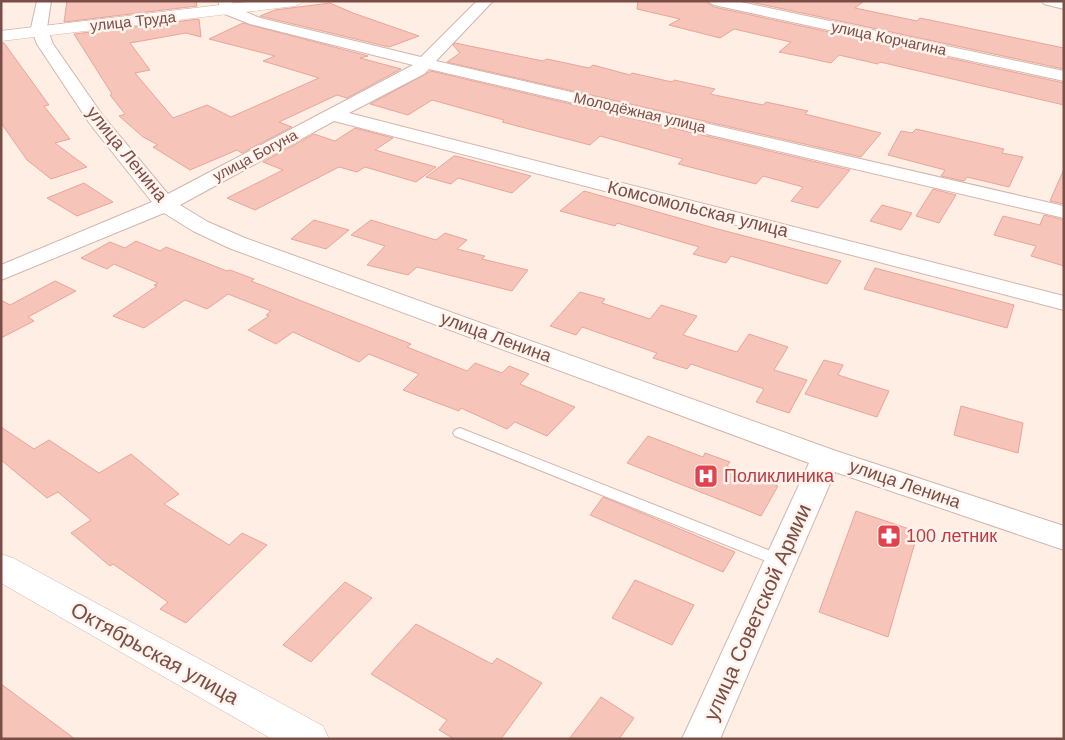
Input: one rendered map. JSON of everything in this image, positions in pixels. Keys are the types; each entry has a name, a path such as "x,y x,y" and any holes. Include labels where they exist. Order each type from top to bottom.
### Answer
{"street":[{"path":"39,32 44,1"},
{"name":"улица Труда","path":"1,36 226,6 295,1"},
{"name":"улица Богуна","path":"1,273 166,204 236,165 418,70 486,1"},
{"name":"улица Корчагина","path":"714,1 1064,76"},
{"path":"1049,1 1064,5"},
{"name":"Молодёжная улица","path":"226,6 255,21 425,63 467,71 1064,212"},
{"name":"улица Ленина","path":"39,32 51,55 109,137 166,204 199,227 237,243 826,458 1064,538"},
{"name":"Комсомольская улица","path":"333,115 1064,303"},
{"name":"улица Советской Армии","path":"701,739 826,458"},
{"name":"Октябрьская улица","path":"1,567 308,739"}],"lane":[{"path":"460,433 781,561"}],"building":[{"path":"67,1 196,1 197,6 64,22"},
{"path":"638,1 705,1 714,7 1064,83 1064,105 880,62 878,64 839,55 831,63 779,52 791,42 734,29 720,38 669,25 680,19 637,9"},
{"path":"746,1 864,1 855,8 917,21 920,18 1064,48 1064,69"},
{"path":"330,3 419,36 389,47 260,16 275,10"},
{"path":"199,19 201,37 186,33 130,43 150,70 135,73 173,118 207,105 231,117 319,78 263,61 275,56 209,39 243,23 368,56 360,58 401,69 347,98 337,95 279,122 292,127 242,153 237,150 190,170 153,147 158,145 143,137 119,116 125,114 110,95 112,94 74,34"},
{"path":"1,43 4,43 49,105 44,106 70,139 55,143 87,167 51,179 27,160 1,123"},
{"path":"455,43 543,61 547,59 589,68 593,65 630,75 632,73 672,82 674,80 715,89 710,94 763,105 766,102 808,111 805,114 881,133 861,157 447,62 460,53 453,45"},
{"path":"431,71 850,170 818,208 791,201 803,187 763,176 756,184 678,164 683,159 600,136 590,145 502,122 504,120 432,100 408,115 370,104"},
{"path":"355,128 393,138 375,150 436,167 416,182 365,167 357,172 339,167 255,210 227,198 283,170 263,162 314,134 335,141"},
{"path":"916,129 1004,149 1002,153 1023,157 1009,187 967,177 964,181 941,176 945,170 888,155 901,131 912,133"},
{"path":"454,156 531,176 512,193 458,178 451,184 426,177"},
{"path":"1064,169 1064,204 1050,201"},
{"path":"84,183 113,202 77,216 47,198"},
{"path":"933,189 956,195 939,223 916,216"},
{"path":"584,191 714,228 841,261 827,284 731,256 726,263 693,254 699,247 617,223 615,226 560,211"},
{"path":"882,205 912,213 901,230 870,221"},
{"path":"1044,215 1064,220 1064,266 1031,256 1036,246 994,235 1003,216 1040,225"},
{"path":"314,220 349,230 326,249 291,239"},
{"path":"371,220 436,240 445,233 467,240 457,249 485,256 482,259 528,270 512,291 417,267 408,275 367,265 385,246 351,235"},
{"path":"136,241 160,251 166,247 227,271 230,270 254,279 251,281 411,344 407,347 467,371 475,363 502,373 509,366 529,374 520,384 575,407 547,436 515,422 507,429 461,408 459,411 403,390 419,374 369,354 359,362 293,332 276,344 248,330 269,316 266,315 271,311 228,294 207,309 185,300 144,328 113,316 157,286 154,285 158,283 114,264 107,269 81,258 110,242 125,248"},
{"path":"875,268 1014,305 1007,328 864,289"},
{"path":"55,281 76,291 28,317 34,321 1,338 1,300 10,305"},
{"path":"580,292 605,299 602,303 650,319 661,305 697,316 683,335 737,352 749,334 788,347 774,370 807,380 789,413 756,402 764,389 691,364 687,369 653,358 657,353 582,327 576,335 550,326"},
{"path":"824,360 843,365 838,375 889,391 877,417 805,394"},
{"path":"961,406 1023,423 1018,453 954,435"},
{"path":"1,427 34,449 49,440 99,473 131,454 179,494 164,504 229,545 242,533 267,545 186,623 160,609 168,602 113,564 110,566 71,533 91,520 58,492 47,498 1,460"},
{"name":"Поликлиника","path":"648,436 703,457 705,453 730,462 727,466 778,486 761,516 627,463"},
{"path":"603,497 735,552 723,572 590,515"},
{"path":"856,511 918,532 888,637 819,612"},
{"path":"635,580 694,605 672,645 612,618"},
{"path":"345,582 372,598 311,662 283,645"},
{"path":"416,624 492,664 497,658 542,683 501,739 454,739 439,730 447,720 371,674"},
{"path":"1,684 75,739 1,739"},
{"path":"601,697 634,718 619,739 569,739"}],"place":[{"name":"Поликлиника","path":"706,476"},
{"name":"100 летник","path":"889,536"}]}
